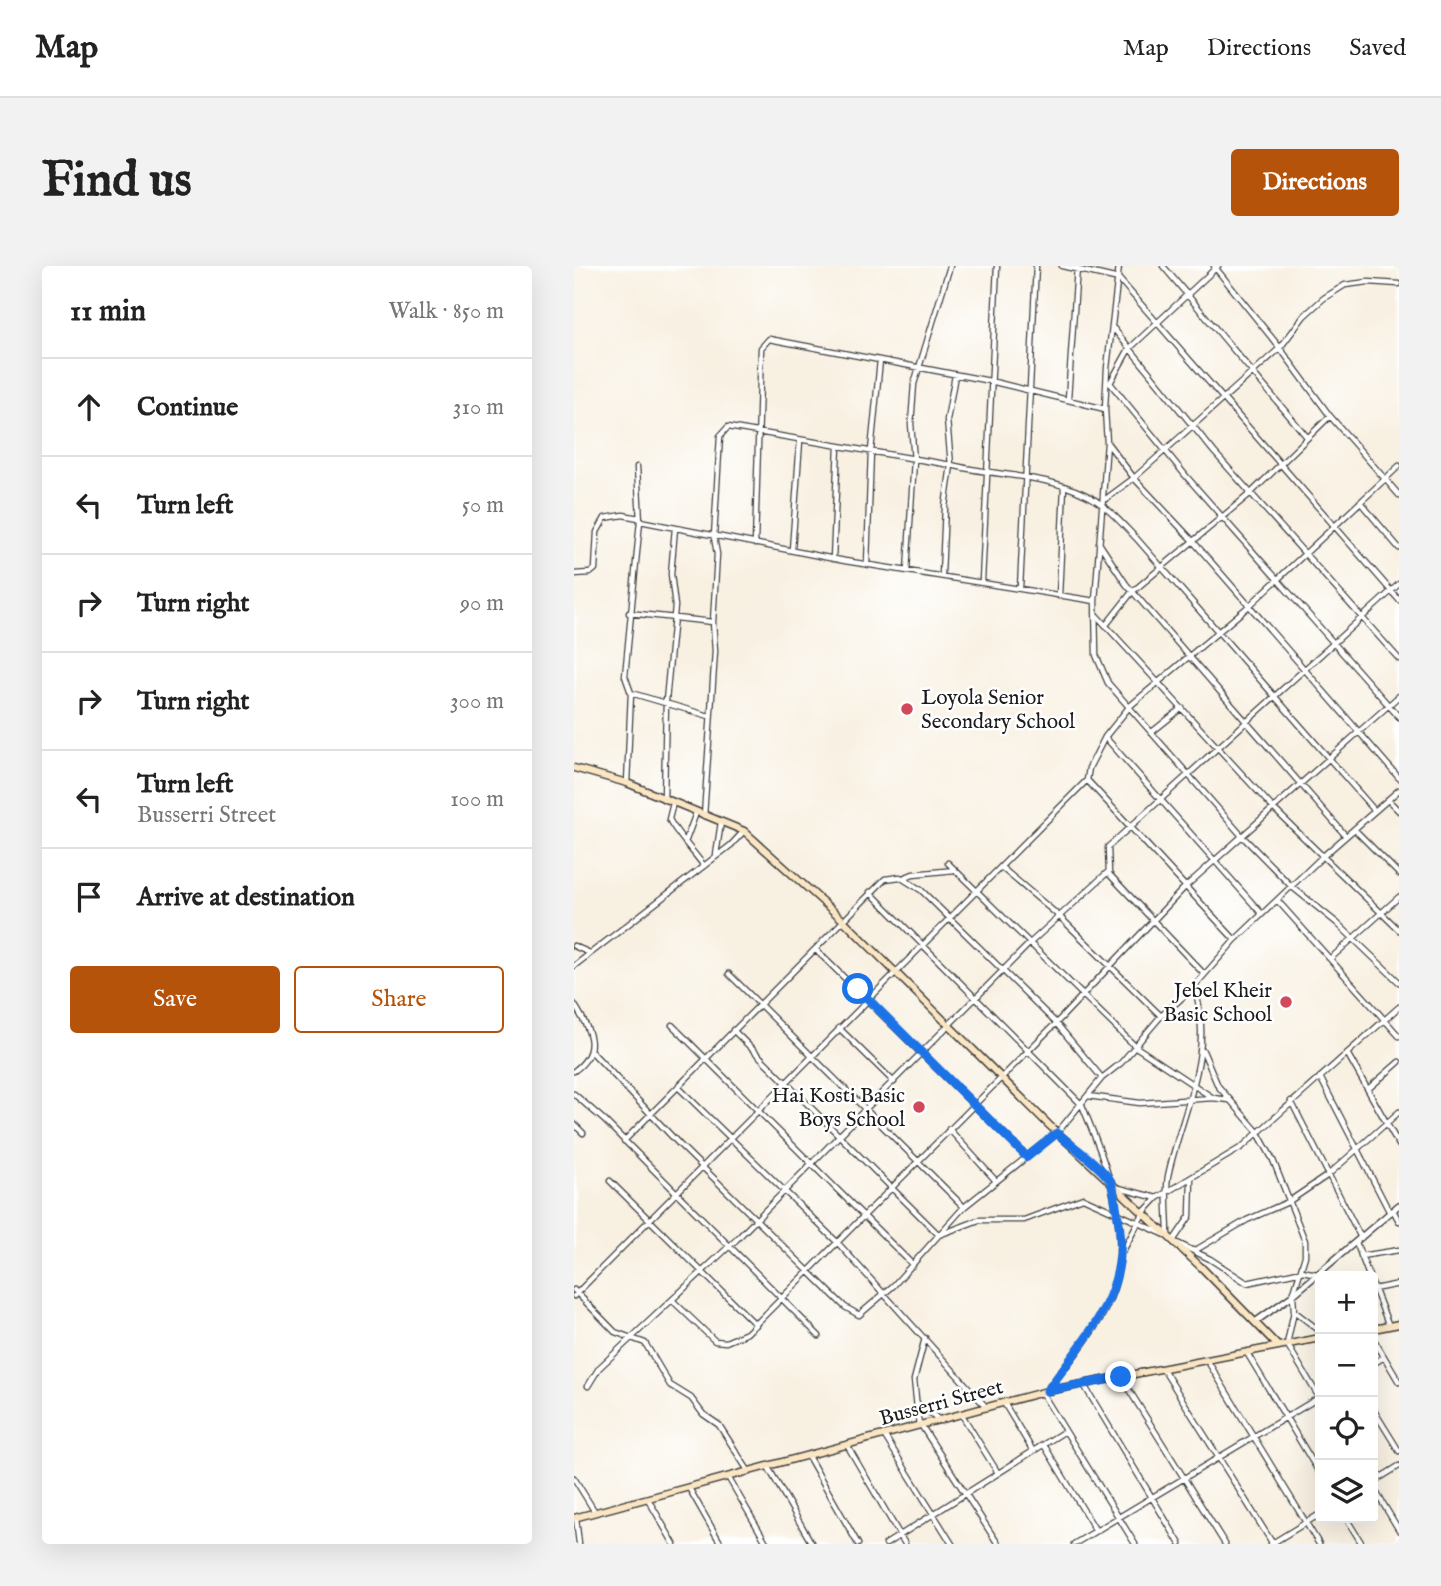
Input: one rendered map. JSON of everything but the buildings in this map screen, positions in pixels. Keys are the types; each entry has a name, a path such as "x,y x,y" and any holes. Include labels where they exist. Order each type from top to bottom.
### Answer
{"main road":[{"path":"574,768 627,783 744,831 843,920 1057,1133 1144,1212 1278,1346"},
{"path":"1378,1328 1399,1324"},
{"name":"Busserri Street","path":"575,1518 1045,1392 1315,1339"}],"street":[{"path":"907,571 914,460 911,424 914,384 950,266"},
{"path":"982,581 997,266"},
{"path":"1020,588 1036,266"},
{"path":"1062,266 1077,267 1119,279 1399,600"},
{"path":"1119,266 1105,409 1107,443 1095,601 1098,666 1108,683 1242,836 1291,886 1399,982"},
{"path":"1163,266 1307,437"},
{"path":"1068,399 1077,267"},
{"path":"1106,390 1129,349 1216,267 1331,416 1399,495"},
{"path":"1103,503 1166,451 1251,371 1280,348 1304,316 1345,285 1399,284"},
{"path":"1114,329 1192,426 1399,659"},
{"path":"755,544 761,348 769,339 990,382 1105,409"},
{"path":"867,564 871,451 880,360"},
{"path":"942,575 945,507 951,465 947,420 954,375"},
{"path":"1110,383 1277,580 1399,716"},
{"path":"1106,625 1132,592 1251,493 1331,416"},
{"path":"704,816 715,651 713,622 717,554 714,537 720,436 728,427 951,465 986,474 1026,478 1063,487 1103,503 1375,811"},
{"path":"792,550 800,441"},
{"path":"1107,443 1399,778"},
{"path":"833,559 838,446"},
{"path":"645,1343 615,1332 575,1293 760,1112 786,1082 948,917 1002,868 1087,780 1105,737 1130,706 1249,606 1399,466"},
{"path":"627,783 631,693 625,676 640,519 637,467"},
{"path":"1059,596 1063,487"},
{"path":"1360,502 1399,548"},
{"path":"574,574 590,573 595,569 597,532 605,519 623,515 714,537 833,559 1095,601"},
{"path":"664,800 666,701 675,590 671,574 675,528"},
{"path":"1099,543 1132,592 1346,836"},
{"path":"1204,974 1151,921 1108,872 1107,849 1158,799 1219,748 1399,584"},
{"path":"629,613 713,622"},
{"path":"1097,616 1321,858 1399,930"},
{"path":"631,693 666,701 709,716"},
{"path":"673,1301 720,1342 747,1333 1056,1023 1109,964 1185,887 1399,696"},
{"path":"1152,732 1182,708"},
{"path":"1105,737 1262,914"},
{"path":"1087,780 1235,940"},
{"path":"592,1052 704,1168 854,1314 863,1313 913,1265 964,1207 1057,1133 1083,1105 1102,1078 1136,1047 1161,1016 1194,986 1235,940 1321,858 1399,790"},
{"path":"1388,800 1399,811"},
{"path":"673,803 669,819 704,866"},
{"path":"686,839 696,813"},
{"path":"716,856 721,822"},
{"path":"1354,830 1399,874"},
{"path":"574,966 704,866 744,831"},
{"path":"948,863 978,889 1136,1047 1213,1098"},
{"path":"1002,868 1059,916 1161,1016"},
{"path":"624,1141 885,879 956,870"},
{"path":"588,1386 599,1368 673,1301 894,1082 974,998 1108,872"},
{"path":"903,878 922,890 1056,1023 1102,1078"},
{"path":"870,892 1083,1105 1111,1181 1118,1215 1121,1255 1114,1288 1104,1312 1045,1392 1065,1432 1135,1544"},
{"path":"1329,959 1399,897"},
{"path":"1277,900 1399,1036"},
{"path":"1039,935 1041,953"},
{"path":"574,946 590,953"},
{"path":"816,950 869,999 921,1054 1027,1157"},
{"path":"729,974 964,1207"},
{"path":"1170,1239 1167,1191 1202,1050 1202,1012 1194,986"},
{"path":"574,1004 593,1038 592,1052 574,1071"},
{"path":"1121,1255 1144,1212 1157,1199 1241,1147 1399,1007"},
{"path":"672,1025 913,1265"},
{"path":"839,1028 894,1082"},
{"path":"733,1030 939,1235"},
{"path":"1202,1050 1212,1077 1257,1131 1281,1179 1305,1241 1302,1271 1293,1295 1294,1311 1287,1344 1315,1389"},
{"path":"1347,1053 1399,1145"},
{"path":"1368,1089 1399,1062"},
{"path":"1320,1077 1391,1212 1399,1222"},
{"path":"678,1087 837,1242 987,1408"},
{"path":"574,1094 819,1336"},
{"path":"1087,1096 1140,1103 1213,1098 1230,1100"},
{"path":"1292,1101 1359,1240 1367,1271"},
{"path":"1194,1251 1247,1220 1288,1202 1328,1175 1399,1112"},
{"path":"574,1124 583,1133"},
{"path":"949,1129 996,1181"},
{"path":"1170,1239 1190,1216 1191,1177"},
{"path":"610,1181 649,1223 756,1325"},
{"path":"1119,1188 1157,1199"},
{"path":"939,1235 979,1220 1024,1220 1083,1198 1194,1251 1247,1283 1302,1271 1315,1276"},
{"path":"1325,1271 1399,1205"},
{"path":"1361,1256 1399,1250"},
{"path":"1255,1322 1315,1280"},
{"path":"1378,1286 1399,1284"},
{"path":"1378,1299 1389,1326"},
{"path":"1294,1311 1315,1327"},
{"path":"644,1329 645,1343 670,1385 691,1398 719,1425 749,1472"},
{"path":"925,1337 914,1380 920,1426 998,1544"},
{"path":"1378,1347 1399,1382"},
{"path":"1247,1352 1315,1466"},
{"path":"1378,1361 1384,1357"},
{"path":"1207,1360 1319,1544"},
{"path":"1163,1369 1272,1544 1315,1517"},
{"path":"1121,1377 1225,1544"},
{"path":"1084,1385 1180,1544"},
{"path":"1074,1544 1315,1400"},
{"path":"916,1403 941,1421"},
{"path":"1004,1403 1033,1451"},
{"path":"962,1415 998,1473"},
{"path":"1378,1417 1399,1451"},
{"path":"886,1544 1065,1432"},
{"path":"884,1436 952,1544"},
{"path":"847,1445 905,1544"},
{"path":"1044,1445 1096,1531"},
{"path":"808,1456 858,1544"},
{"path":"768,1466 812,1544"},
{"path":"1378,1481 1399,1466"},
{"path":"728,1477 767,1544"},
{"path":"574,1478 595,1513"},
{"path":"689,1488 720,1544"},
{"path":"1378,1493 1399,1530"},
{"path":"648,1499 674,1544"},
{"path":"575,1518 579,1544"},
{"path":"1349,1523 1362,1544"},
{"path":"1084,1538 1088,1544"}],"place":[{"name":"Loyola Senior Secondary School","path":"907,709"},
{"name":"Jebel Kheir Basic School","path":"1286,1002"},
{"name":"Hai Kosti Basic Boys School","path":"919,1107"}],"route":[{"path":"858,989 1027,1157 1057,1133 1111,1181 1121,1230 1121,1255 1114,1288 1104,1312 1090,1334 1047,1391 1121,1377"}]}
